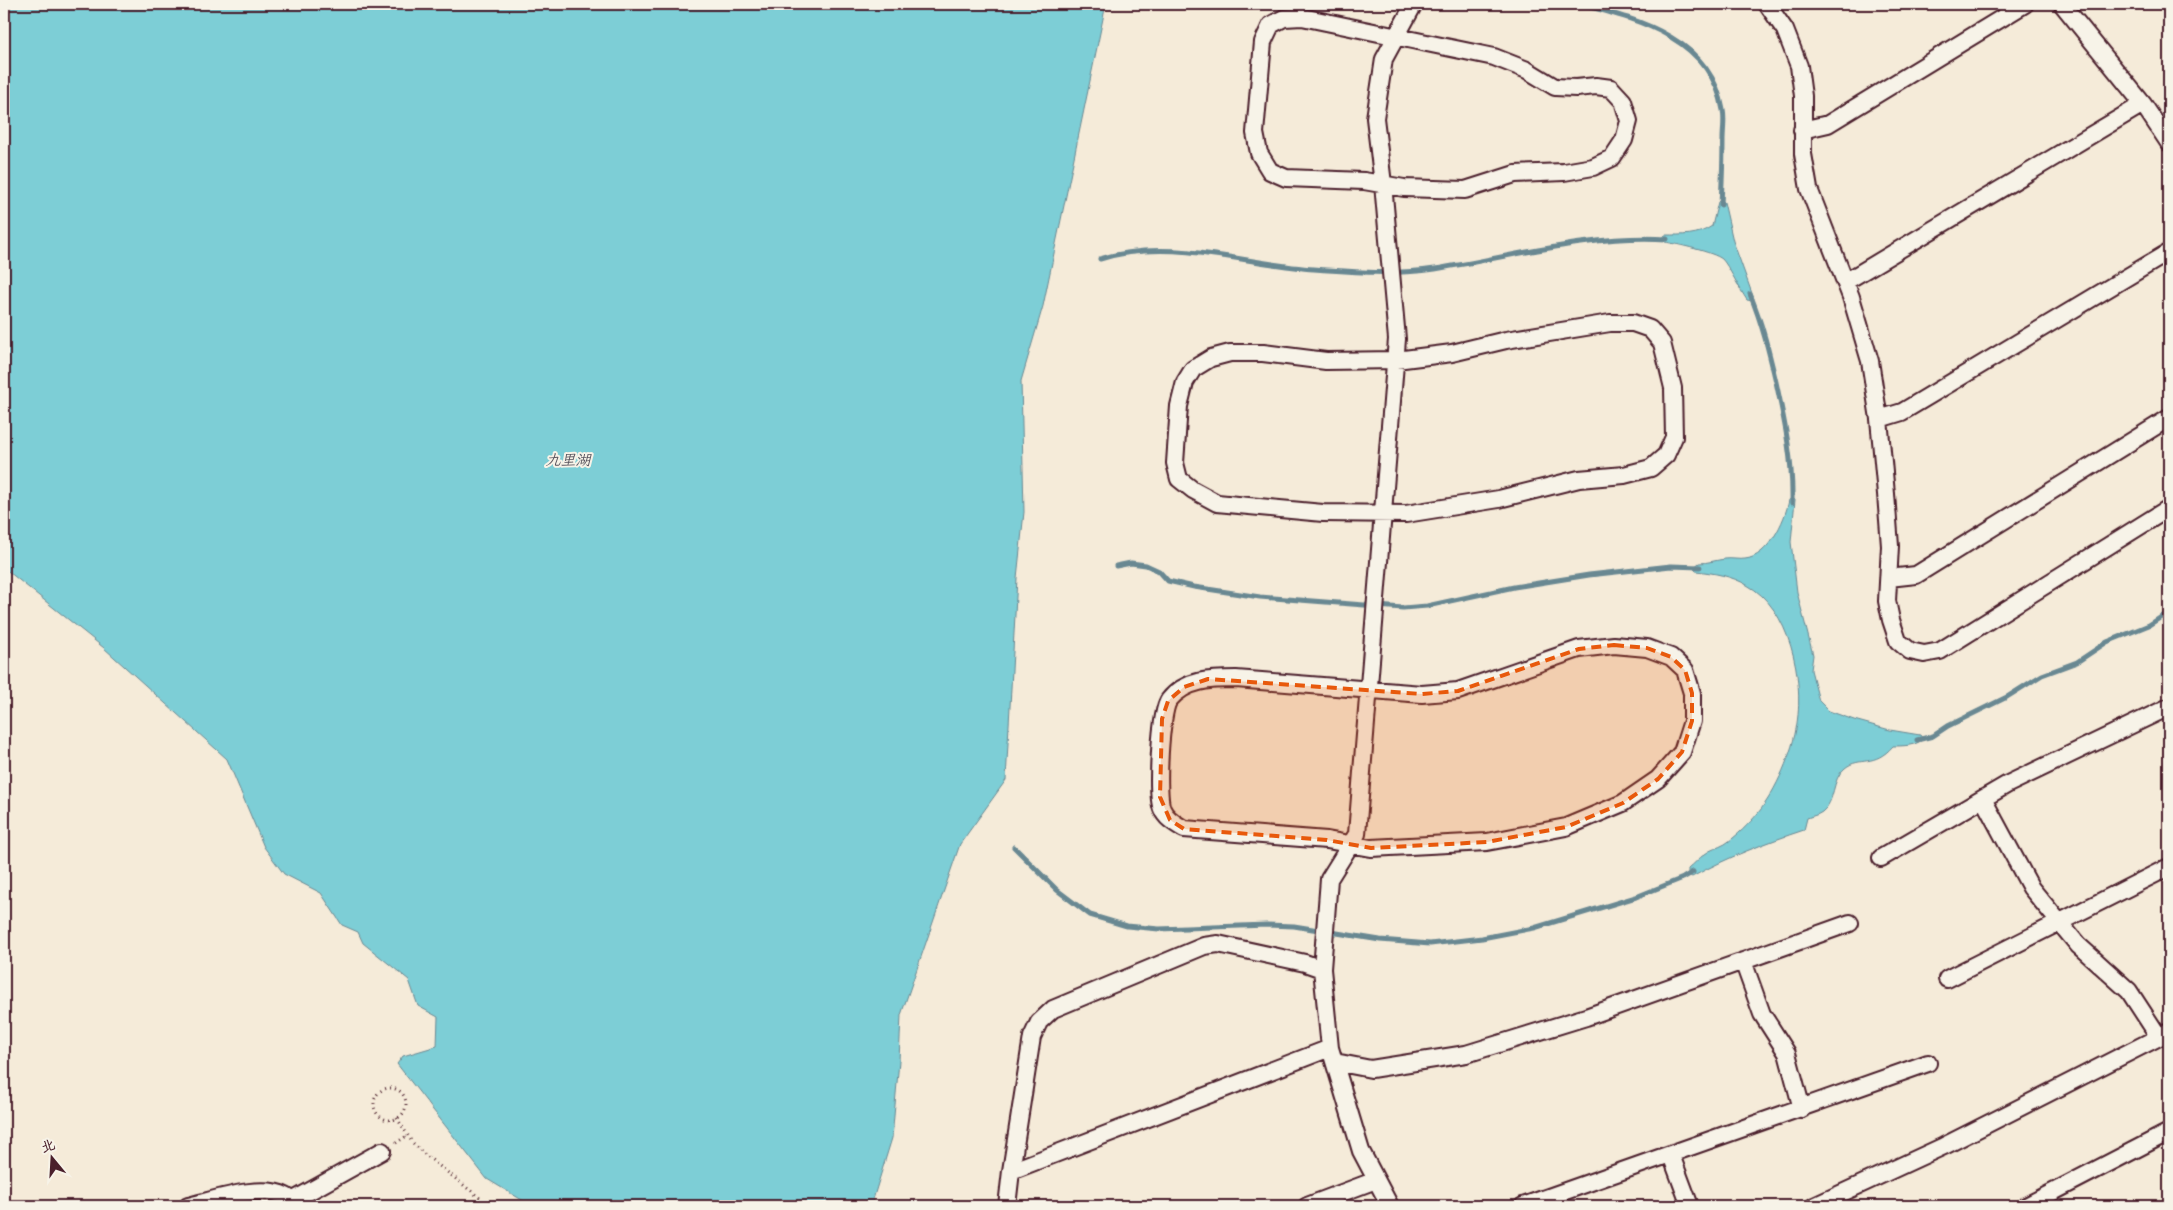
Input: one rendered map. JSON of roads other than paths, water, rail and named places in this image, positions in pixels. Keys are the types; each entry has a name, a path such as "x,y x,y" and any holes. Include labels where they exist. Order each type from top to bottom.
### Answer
{"street":[{"path":"1390,1206 1361,1151 1332,1055 1322,969 1329,879 1357,834 1396,360 1397,339 1392,280 1383,184 1374,118 1384,60 1414,4"},
{"path":"1767,4 1785,30 1799,66 1803,96 1803,154 1809,189 1845,282 1870,361 1879,419 1890,546 1886,601 1890,620 1898,641 1910,651 1924,654 1940,651 2169,508"},
{"path":"1802,130 1828,124 2025,4"},
{"path":"2062,4 2143,104 2169,143"},
{"path":"1302,17 1396,37 1458,48 1494,57 1527,70 1555,87 1576,88 1596,86 1611,88 1623,101 1629,121 1624,140 1612,158 1593,167 1564,172 1515,174 1465,190 1404,188 1364,181 1286,178 1270,171 1259,153 1256,133 1263,42 1271,25 1284,18 1302,17"},
{"path":"1845,282 2143,104"},
{"path":"1879,419 1902,412 2169,252"},
{"path":"1610,323 1632,323 1650,329 1662,344 1673,388 1674,437 1666,455 1651,468 1624,475 1579,479 1499,499 1406,514 1323,513 1216,503 1192,490 1179,479 1174,464 1179,406 1185,382 1193,369 1211,358 1230,353 1263,353 1326,361 1396,360 1452,353 1506,340 1610,323"},
{"path":"1889,578 1916,576 2169,418"},
{"path":"1614,645 1647,648 1671,657 1685,670 1692,693 1692,721 1682,752 1658,779 1623,803 1566,827 1487,842 1371,848 1327,840 1184,829 1170,820 1162,810 1160,797 1162,718 1168,700 1184,687 1208,679 1236,679 1369,691 1422,694 1458,691 1579,649 1614,645"},
{"path":"1882,858 2008,784 2169,707"},
{"path":"1814,1206 1944,1146 2164,1035 2129,991 2078,945 2031,888 1983,799"},
{"path":"1947,979 2169,867"},
{"path":"1012,1171 1332,1055 1371,1069 1466,1054 1586,1017 1850,923"},
{"path":"1007,1206 1032,1037 1039,1022 1053,1009 1204,946 1218,944 1305,963 1322,969"},
{"path":"1744,961 1762,1014 1786,1053 1802,1109"},
{"path":"1523,1206 1928,1063"},
{"path":"2026,1206 2169,1132"},
{"path":"188,1206 241,1193 269,1191 287,1196 295,1204 382,1151"},
{"path":"1671,1155 1690,1206"},
{"path":"1307,1206 1376,1180"}],"water":[{"name":"九里湖","path":"4,4 1106,4 1043,306 1021,381 1024,512 1017,578 1006,780 960,844 901,1015 892,1138 871,1206 532,1206 487,1179 397,1064 403,1056 437,1046 438,1017 418,1006 409,980 363,943 358,932 342,925 321,893 284,874 264,847 227,759 104,648 4,568"},
{"path":"1721,199 1724,202 1733,241 1754,299 1753,301 1747,300 1722,259 1703,251 1665,242 1662,239 1665,235 1684,235 1701,232 1712,226 1718,202"},
{"path":"1792,498 1795,500 1791,542 1797,592 1813,655 1811,670 1819,701 1829,711 1890,730 1920,735 1923,739 1905,746 1893,746 1880,757 1845,768 1837,778 1830,802 1820,813 1807,818 1804,830 1747,851 1692,877 1688,875 1688,869 1707,852 1725,844 1738,834 1765,804 1788,758 1795,734 1799,705 1796,666 1791,646 1784,627 1774,610 1762,596 1747,585 1723,575 1696,571 1694,567 1699,563 1745,559 1761,552 1774,537 1784,518 1789,500"}],"waterway":[{"path":"1579,4 1625,17 1669,36 1688,49 1704,65 1716,85 1724,113 1721,205"},
{"path":"1100,259 1126,253 1180,251 1314,269 1359,272 1405,272 1435,269 1580,243 1638,238 1667,239"},
{"path":"1750,294 1765,338 1782,412 1790,457 1792,503"},
{"path":"1116,566 1131,563 1146,565 1159,571 1168,581 1260,597 1403,608 1427,606 1514,587 1589,575 1671,566 1700,567"},
{"path":"1917,740 1933,736 1948,726 2007,697 2042,675 2077,662 2107,642 2149,625 2169,612"},
{"path":"1014,847 1057,890 1090,915 1127,926 1159,929 1267,925 1294,926 1380,940 1430,944 1482,938 1534,928 1636,897 1693,872"}]}
